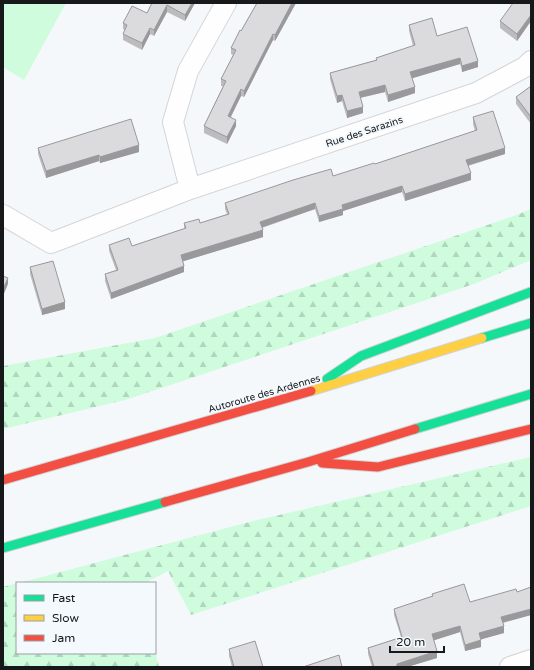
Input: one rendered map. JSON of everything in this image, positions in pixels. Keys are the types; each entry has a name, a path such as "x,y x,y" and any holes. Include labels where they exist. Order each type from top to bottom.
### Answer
{"highway":[{"path":"307,392 361,356 531,292"},
{"name":"Autoroute des Ardennes","path":"3,480 307,392 531,323"},
{"path":"3,548 308,462 531,394"},
{"path":"308,462 378,467 531,429"}],"street":[{"path":"190,189 173,122 188,71 226,3"},
{"name":"Rue des Sarazins","path":"3,215 51,243 190,189 476,93 525,67 531,61"},
{"path":"510,667 531,660"}],"green space":[{"path":"3,3 66,3 24,80 3,67"},
{"path":"531,209 531,260 474,284 125,400 3,429 3,366 155,338"},
{"path":"531,457 531,506 191,615 168,571 147,582 23,582 253,521"},
{"path":"16,583 16,654 156,654 159,667 3,667 3,587"}],"building":[{"path":"152,3 192,3 185,15 167,5 154,30 150,28 142,43 123,34 127,25 123,23 132,6 147,13"},
{"path":"257,3 292,3 275,35 273,34 244,91 241,89 228,116 236,120 227,137 204,126 226,81 221,79 236,50 231,48 240,30 241,31"},
{"path":"513,3 531,3 531,15 517,34 500,21"},
{"path":"432,18 437,36 467,27 478,61 462,66 460,58 410,72 415,87 388,95 385,85 359,92 363,107 347,111 342,95 337,96 330,73 377,60 376,58 415,45 409,25"},
{"path":"531,86 531,117 516,97"},
{"path":"493,111 505,148 466,160 471,173 405,194 402,186 342,205 343,209 319,216 315,203 260,222 263,230 181,255 184,266 111,293 105,274 118,270 109,245 129,238 132,246 186,228 184,223 199,219 200,223 229,214 225,203 293,180 331,169 333,176 374,163 375,164 477,130 473,117"},
{"path":"131,119 139,145 46,171 38,148"},
{"path":"53,261 65,302 42,309 30,267"},
{"path":"3,276 8,278 3,289"},
{"path":"464,584 470,602 516,589 517,592 531,587 531,609 501,617 504,626 479,633 481,640 465,645 460,626 432,634 437,651 397,664 397,666 394,667 374,667 368,648 402,637 394,609 433,596 432,594"},
{"path":"255,641 263,667 234,667 229,649"},
{"path":"339,655 342,667 303,667"}],"traffic: fast":[{"path":"327,379 361,356 531,292"},
{"path":"482,338 531,323"},
{"path":"415,429 531,394"},
{"path":"3,548 165,502"}],"traffic: slow":[{"path":"311,391 482,338"}],"traffic: jam":[{"path":"3,480 311,391"},
{"path":"165,502 308,462 415,429"},
{"path":"322,463 378,467 531,429"}]}
